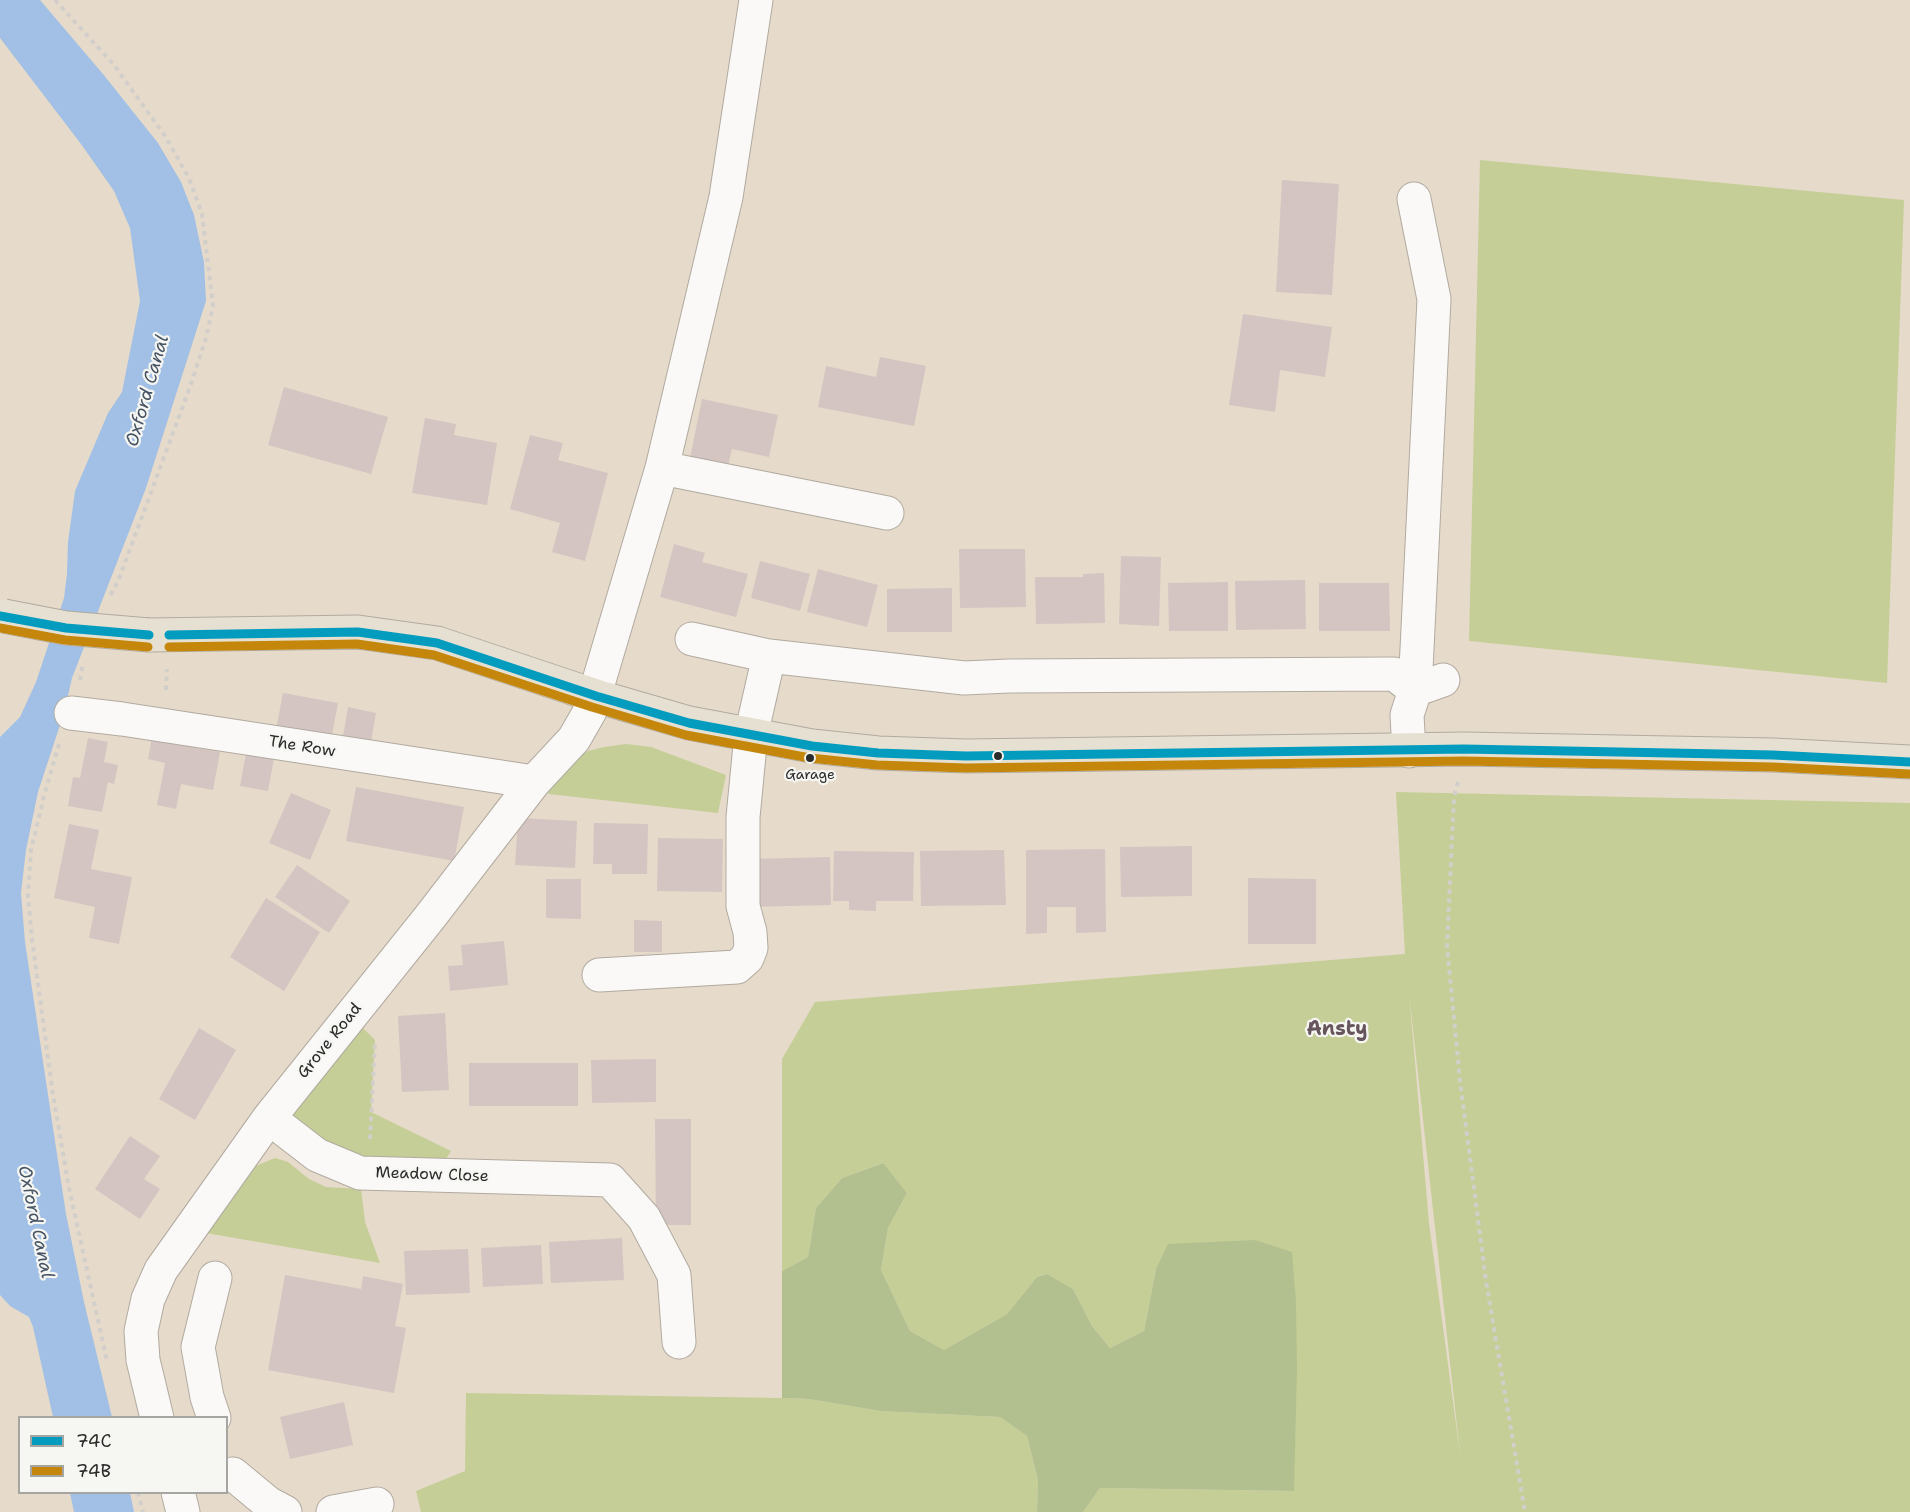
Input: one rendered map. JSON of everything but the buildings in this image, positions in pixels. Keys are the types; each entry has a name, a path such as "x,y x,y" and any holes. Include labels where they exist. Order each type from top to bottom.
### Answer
{"main road":[{"path":"2,616 66,628 159,635 358,632 437,643 596,696 688,723 812,746 867,752 966,756 1464,749 1773,755 1910,762"}],"street":[{"name":"Grove Road","path":"156,1416 142,1350 141,1331 148,1299 161,1270 269,1118 534,782 574,739 590,711 662,468 726,197 756,0"},
{"path":"1409,751 1407,715 1429,685 1434,298 1414,199"},
{"path":"662,468 887,513"},
{"path":"692,639 769,656 964,678 1394,674 1429,685"},
{"path":"599,975 737,968 747,957 750,948 750,932 743,906 743,817 751,735 769,656"},
{"name":"The Row","path":"71,713 534,782"},
{"name":"Meadow Close","path":"269,1118 317,1155 360,1173 610,1180 644,1218 674,1275 679,1342"},
{"path":"213,1416 207,1397 198,1347 215,1278"},
{"path":"229,1468 268,1503 285,1512"},
{"path":"178,1494 183,1512"},
{"path":"333,1512 378,1504"}],"path":[{"path":"55,0 114,66 165,135 189,178 202,214 213,306 206,338 191,384 119,579 106,604"},
{"path":"155,689 166,690 159,635"},
{"path":"83,662 71,713 55,755 31,850 28,896 53,1095 69,1188 109,1372"},
{"path":"80,679 91,681"},
{"path":"1464,749 1454,797 1447,946 1460,1081 1486,1281 1525,1512"},
{"path":"351,1016 375,1040 368,1173"},
{"path":"138,1494 143,1512"}],"green space":[{"path":"1480,160 1904,200 1887,683 1469,641"},
{"path":"626,744 651,747 726,775 718,813 549,794 546,787 569,763 588,751"},
{"path":"1396,792 1910,803 1910,1512 1083,1512 1100,1488 1294,1491 1156,1269 1144,1331 1110,1348 1092,1326 1073,1289 1046,1274 1037,1277 1007,1314 944,1350 910,1331 881,1270 888,1228 907,1193 882,1163 842,1178 816,1208 808,1257 782,1271 782,1059 815,1002 1405,954","holes":["1409,993 1460,1454 1429,1223"]},
{"path":"363,1028 375,1040 371,1112 451,1151 444,1162 358,1167 291,1115"},
{"path":"275,1158 288,1162 309,1179 326,1187 361,1189 365,1222 380,1263 206,1233 253,1167"},
{"path":"883,1163 907,1193 888,1228 881,1270 910,1331 944,1350 1007,1314 1037,1277 1047,1274 1073,1289 1092,1326 1110,1348 1144,1331 1156,1269 1168,1244 1255,1240 1292,1252 1296,1302 1297,1369 1294,1491 1100,1488 1083,1512 1037,1512 1038,1480 1027,1436 1000,1417 880,1411 809,1399 782,1398 782,1271 808,1257 816,1208 842,1178"},
{"path":"466,1393 809,1399 880,1411 1000,1417 1027,1436 1038,1480 1037,1512 421,1512 416,1491 465,1471"}],"water":[{"name":"Oxford Canal","path":"0,0 40,0 158,143 181,182 194,215 204,262 206,301 146,488 72,678 64,713 38,792 26,850 21,893 25,942 66,1214 84,1302 112,1416 53,1416 29,1317 10,1306 0,1295 0,737 20,717 36,682 64,598 75,491 108,413 122,392 140,301 130,228 114,191 0,38"},
{"path":"70,1494 130,1494 134,1512 74,1512"}],"transit line":[{"name":"74C","path":"0,616 66,628 149,635"},
{"name":"74B","path":"0,628 65,640 148,647"},
{"name":"74C","path":"169,635 358,632 437,643 596,696 689,723 812,746 878,753 966,756 1464,749 1773,755 1910,762"},
{"name":"74B","path":"169,647 357,644 434,655 686,735 810,758 877,765 966,768 1464,761 1773,767 1909,774"}],"place":[{"name":"Garage","path":"810,758"}],"district":[{"name":"Ansty","path":"1337,1030"}]}
